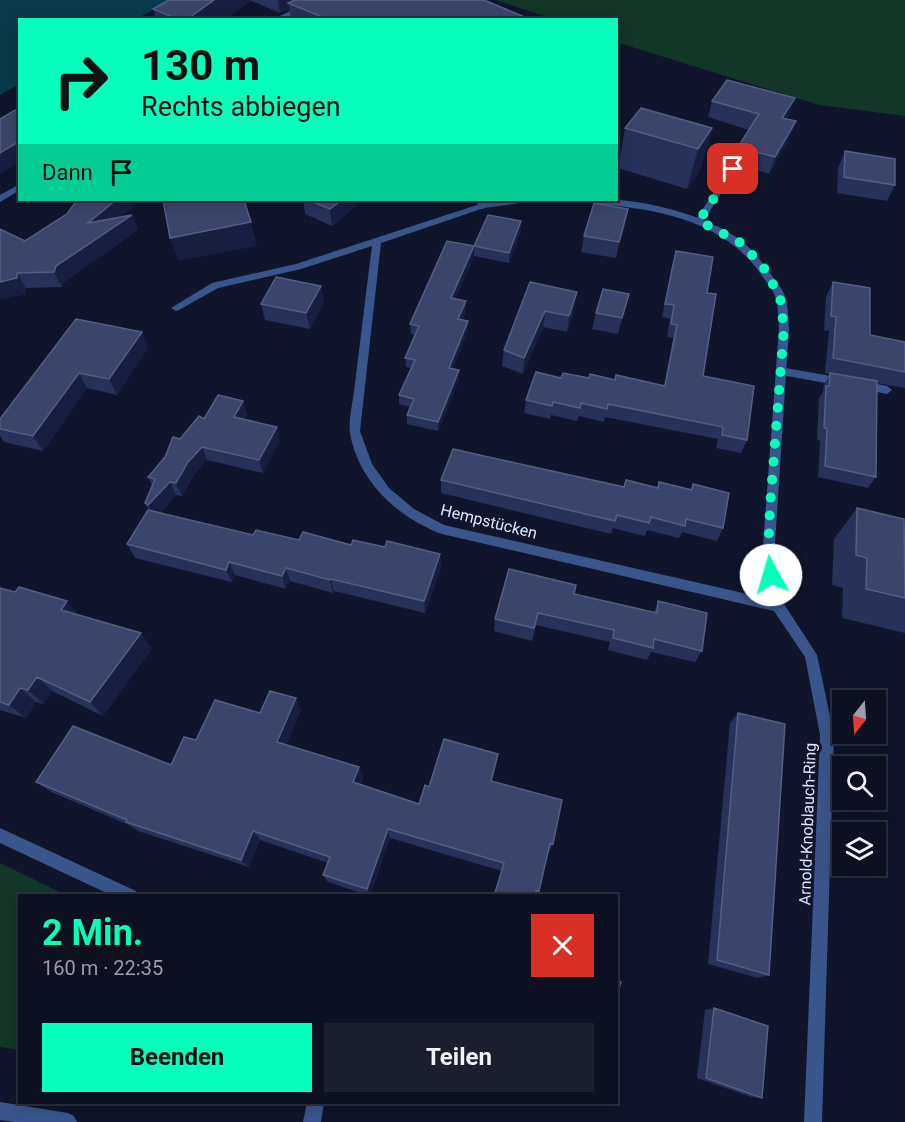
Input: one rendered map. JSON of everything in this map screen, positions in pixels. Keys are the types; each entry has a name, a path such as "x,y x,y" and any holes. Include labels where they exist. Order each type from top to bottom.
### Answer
{"street":[{"path":"279,18 320,0"},
{"path":"699,221 733,169"},
{"path":"0,199 18,187"},
{"path":"176,308 215,285 298,267 481,202 500,201"},
{"name":"Arnold-Knoblauch-Ring","path":"600,201 644,206 699,221 741,243 764,268 780,297 784,328 768,559 778,606 811,655 827,735 813,1122"},
{"name":"Hempstücken","path":"376,241 355,430 359,453 369,472 382,489 417,517 442,529 778,606"},
{"path":"780,371 888,390"},
{"path":"0,835 127,894"},
{"path":"312,1122 316,1104"},
{"path":"0,1111 68,1122"}],"green space":[{"path":"496,0 905,0 905,116 819,105 618,42 618,18 550,18"},
{"path":"0,863 64,894 18,894 18,1050 0,1047"}],"water":[{"path":"0,0 172,0 138,18 18,18 18,85 0,95"}],"building":[{"path":"169,0 214,0 189,18 175,18 153,9"},
{"path":"295,0 484,0 527,18 316,18 320,16 288,3"},
{"path":"727,80 795,98 782,118 796,121 775,157 738,147 759,114 712,101"},
{"path":"641,108 712,128 698,149 625,128"},
{"path":"15,110 18,111 18,142 0,153 0,119"},
{"path":"845,151 895,159 895,185 844,177"},
{"path":"76,201 115,201 88,223 132,215 56,266 54,272 17,273 17,278 0,282 0,229 25,241 67,214"},
{"path":"163,201 244,201 251,222 170,238"},
{"path":"310,201 341,201 330,209"},
{"path":"594,203 628,209 619,242 584,236"},
{"path":"488,215 521,221 509,253 474,246"},
{"path":"447,241 474,246 451,298 466,301 458,319 468,321 449,368 459,370 438,422 407,415 414,399 399,395 415,360 405,358 419,326 410,324"},
{"path":"676,251 713,257 707,293 716,294 703,376 754,386 747,440 722,435 723,427 608,404 607,409 581,403 580,408 553,402 552,406 526,400 536,372 561,378 563,373 589,378 590,374 615,380 616,375 665,386 677,325 671,324 674,305 665,304"},
{"path":"276,277 321,286 306,313 261,304"},
{"path":"530,282 577,292 569,316 545,311 524,358 504,350"},
{"path":"833,282 870,288 870,335 905,342 905,372 833,358 836,317 831,316"},
{"path":"603,289 629,294 622,318 596,313"},
{"path":"76,319 142,332 109,379 79,373 33,436 0,429 0,419"},
{"path":"830,373 877,381 876,477 825,466 826,386 829,386"},
{"path":"218,395 243,401 234,417 277,427 259,460 202,447 188,462 176,483 170,482 148,505 145,503 155,479 148,477 165,457 173,437 180,439 199,416 204,419"},
{"path":"453,449 624,487 626,480 658,488 659,482 692,490 693,484 729,493 723,528 686,519 685,526 651,517 649,523 617,515 615,521 441,480"},
{"path":"857,508 904,519 905,598 866,589 867,558 856,555"},
{"path":"148,510 253,535 256,530 299,540 303,532 351,545 353,540 385,547 387,541 440,554 424,601 286,568 282,576 229,562 226,570 127,544"},
{"path":"509,569 576,585 574,594 657,613 658,601 707,613 702,651 654,639 653,648 613,638 614,630 538,613 534,628 495,619"},
{"path":"19,587 67,601 61,610 141,633 90,702 37,677 28,690 20,688 9,705 0,702 0,588 15,592"},
{"path":"270,691 296,698 277,742 359,767 353,782 419,804 425,785 429,787 444,739 498,754 491,781 562,800 553,844 550,843 539,891 536,890 535,894 495,894 504,863 388,829 367,889 323,875 330,857 253,831 241,860 126,822 127,820 36,782 73,726 171,765 184,737 196,740 215,700 260,713"},
{"path":"738,713 785,724 769,975 717,960"},
{"path":"714,1008 768,1026 762,1098 706,1078"}],"route":[{"path":"733,169 699,221 741,243 764,268 780,297 784,328 770,507 768,559 771,575"}]}
